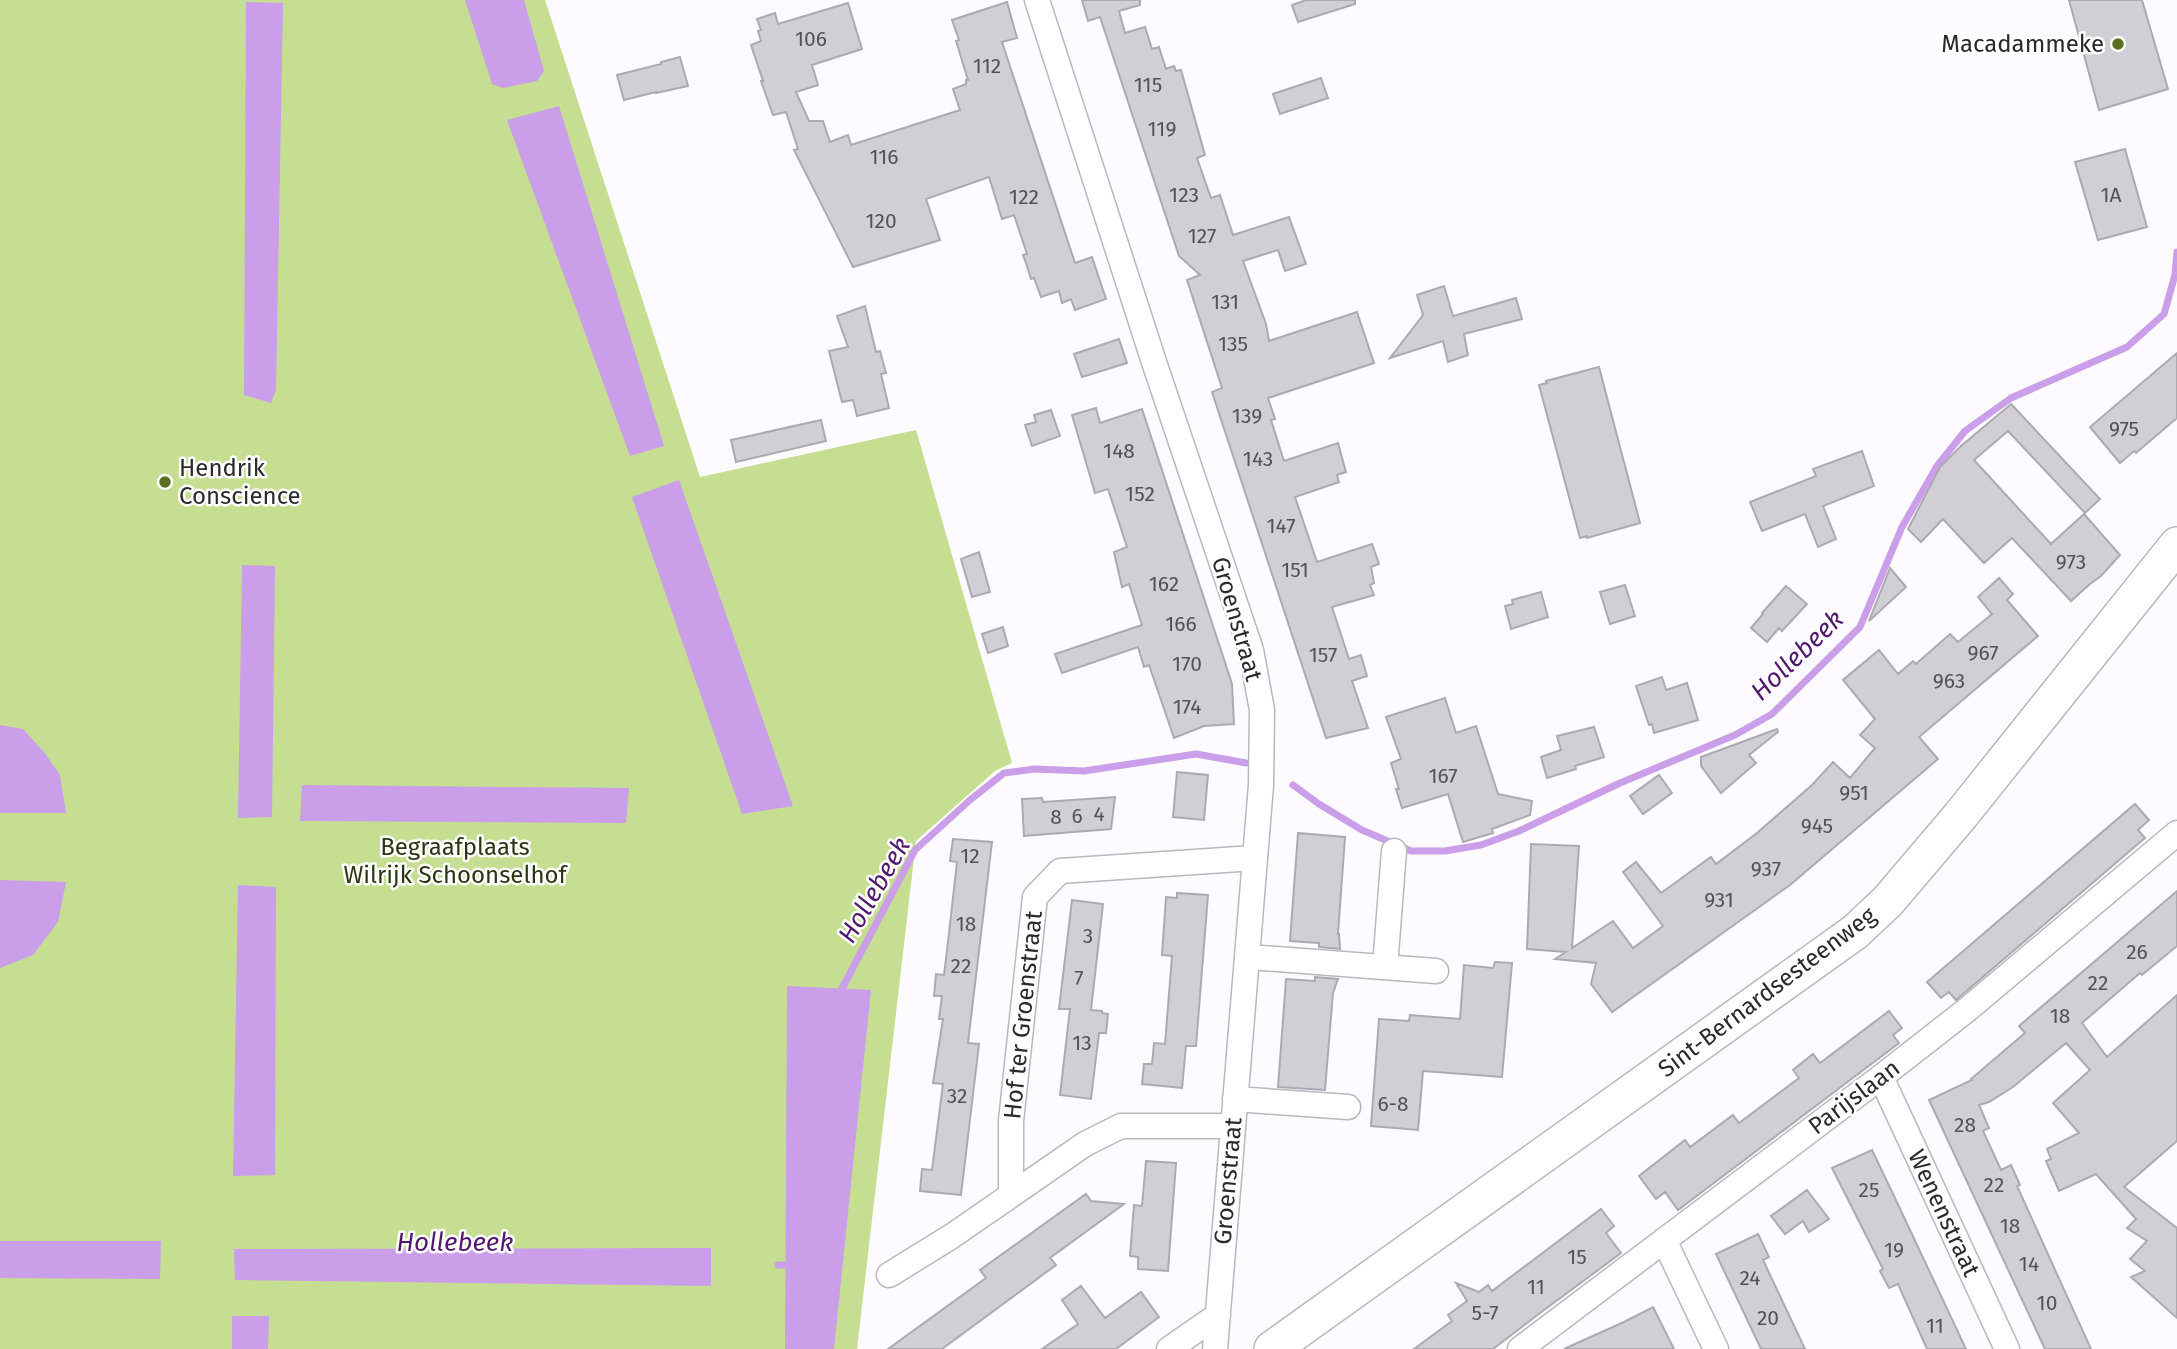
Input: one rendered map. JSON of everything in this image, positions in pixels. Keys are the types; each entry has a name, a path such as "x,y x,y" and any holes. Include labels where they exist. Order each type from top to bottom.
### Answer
{"main road":[{"name":"Sint-Bernardsesteenweg","path":"1272,1349 1855,932 1888,901 1961,815 2177,545"}],"street":[{"name":"Groenstraat","path":"1037,0 1251,650 1262,710 1261,785 1215,1349"},
{"name":"Parijslaan","path":"1520,1349 1968,1009 2177,833"},
{"path":"1385,967 1394,851"},
{"name":"Hof ter Groenstraat","path":"1011,1195 1011,1121 1035,897 1060,871 1254,858"},
{"path":"1248,957 1436,971"},
{"name":"Wenenstraat","path":"1881,1077 2007,1349"},
{"path":"1235,1100 1348,1107"},
{"path":"889,1275 1084,1144 1121,1126 1232,1126"},
{"path":"1664,1240 1716,1349"},
{"path":"1169,1349 1218,1315"}],"green space":[{"name":"Begraafplaats Wilrijk Schoonselhof","path":"0,0 545,0 700,477 916,430 1012,763 995,771 916,841 857,1349 0,1349"}],"shaded area":[{"path":"465,0 524,0 544,71 537,81 503,88 492,84"},
{"path":"246,2 283,3 276,390 271,403 244,395"},
{"path":"559,106 664,446 630,456 507,120"},
{"path":"679,480 793,806 742,814 632,497"},
{"path":"242,565 275,566 272,817 238,818"},
{"path":"0,725 23,729 44,752 60,775 66,813 0,813"},
{"path":"302,785 629,788 626,823 300,821"},
{"path":"0,880 66,882 58,922 33,955 0,968"},
{"path":"238,885 276,887 275,1175 233,1176"},
{"path":"787,986 871,990 834,1349 785,1349"},
{"path":"0,1241 161,1241 160,1279 0,1278"},
{"path":"711,1248 711,1286 235,1280 234,1249"},
{"path":"232,1316 269,1316 268,1349 232,1349"}],"building":[{"path":"1082,0 1140,0 1140,5 1119,11 1125,33 1145,27 1152,49 1159,47 1166,69 1174,66 1176,71 1181,70 1205,155 1197,158 1211,198 1220,195 1233,235 1289,217 1306,264 1285,271 1278,250 1243,261 1266,324 1269,341 1357,312 1374,363 1268,398 1275,419 1271,420 1284,461 1338,443 1346,472 1337,475 1339,482 1295,497 1317,562 1372,544 1379,564 1371,567 1374,583 1370,585 1374,595 1332,607 1349,659 1361,655 1367,676 1352,681 1368,728 1326,738 1212,392 1222,388 1187,280 1200,275 1179,256 1100,17 1088,21"},
{"path":"1306,0 1355,0 1355,4 1298,22 1292,5"},
{"name":"Macadammeke","path":"2069,0 2142,0 2168,89 2099,110"},
{"path":"1007,2 1017,38 1002,42 1075,263 1092,257 1106,299 1075,310 1071,299 1062,303 1059,291 1041,297 1034,278 1031,279 1023,255 1027,254 1014,215 1002,219 989,177 926,199 940,240 853,267 794,150 798,149 786,112 773,115 751,45 761,41 757,19 775,13 778,24 848,3 862,49 812,65 818,85 796,92 809,121 823,121 830,142 848,135 851,145 960,110 953,89 966,84 968,80 952,20"},
{"path":"680,57 688,86 624,100 617,75"},
{"path":"1321,78 1328,98 1280,114 1273,94"},
{"path":"2125,149 2147,227 2098,240 2075,162"},
{"path":"1444,286 1453,316 1516,298 1522,319 1464,334 1468,355 1448,362 1443,341 1390,358 1423,315 1417,295"},
{"path":"865,306 876,352 880,351 886,373 881,374 889,408 857,416 853,400 842,402 829,351 848,347 837,316"},
{"path":"1119,339 1127,363 1082,377 1074,354"},
{"path":"2177,353 2177,418 2120,463 2090,427"},
{"path":"1599,367 1640,523 1580,538 1539,385"},
{"path":"2011,404 2100,499 2085,513 2008,431 1974,460 2051,544 2084,514 2120,555 2101,576 2071,601 2012,538 1984,563 1943,519 1921,542 1908,529 1940,467"},
{"path":"1096,408 1100,423 1142,409 1232,684 1234,724 1204,726 1174,738 1149,665 1144,667 1138,647 1062,673 1055,654 1142,625 1129,584 1122,587 1114,552 1127,547 1108,489 1095,493 1072,415"},
{"path":"1051,410 1060,436 1032,446 1025,425 1036,422 1034,415"},
{"path":"821,420 826,441 736,462 731,440"},
{"path":"1862,451 1874,486 1823,506 1836,539 1818,547 1805,514 1762,531 1750,502 1816,476 1813,469"},
{"path":"979,552 990,592 972,597 961,559"},
{"path":"1890,568 1906,587 1869,621"},
{"path":"1999,578 2013,594 2007,600 2038,636 1919,737 1938,759 1790,885 1612,1012 1591,984 1596,963 1555,959 1566,952 1527,949 1531,844 1579,846 1572,948 1613,921 1633,948 1663,926 1623,872 1636,862 1661,893 1711,857 1716,864 1757,833 1812,785 1833,762 1850,778 1875,748 1860,735 1875,719 1843,680 1879,650 1898,674 1913,661 1916,664 1950,634 1958,642 1992,614 1978,597"},
{"path":"1625,585 1635,616 1610,624 1600,592"},
{"path":"1786,586 1807,604 1782,631 1779,628 1767,642 1751,628"},
{"path":"1541,592 1548,617 1511,629 1505,606 1513,604 1512,600"},
{"path":"1003,627 1008,646 988,653 982,634"},
{"path":"1662,677 1666,690 1687,683 1698,720 1654,733 1636,686"},
{"path":"1445,698 1456,733 1476,726 1498,794 1532,801 1530,815 1492,829 1493,833 1463,842 1448,794 1402,808 1391,763 1401,759 1386,717"},
{"path":"1594,727 1604,757 1547,778 1541,757 1561,750 1557,736"},
{"path":"1777,729 1778,732 1749,755 1756,763 1721,793 1701,766 1701,757"},
{"path":"1177,772 1208,775 1204,820 1173,817"},
{"path":"1659,775 1672,793 1643,814 1630,796"},
{"path":"1115,797 1111,829 1024,836 1022,799 1042,798 1043,802"},
{"path":"2135,804 2149,820 2138,830 2145,838 1956,1000 1949,992 1941,998 1927,982"},
{"path":"1298,833 1345,837 1338,934 1340,949 1319,947 1319,943 1290,941"},
{"path":"953,839 992,842 968,1043 979,1044 961,1195 920,1191 922,1169 932,1170 943,1084 933,1083 943,1019 939,1019 942,996 934,996 936,974 944,975 957,862 950,861"},
{"path":"2177,891 2177,946 2142,975 2140,973 2082,1023 2107,1057 2177,995 2177,1141 2124,1187 2177,1228 2177,1318 2131,1277 2145,1271 2130,1259 2147,1241 2127,1228 2136,1219 2096,1174 2059,1191 2046,1161 2051,1159 2047,1149 2079,1133 2053,1103 2090,1070 2066,1043 2013,1087 1979,1105 1989,1128 1983,1131 2001,1170 2011,1165 2020,1185 2017,1186 2091,1349 2045,1349 1929,1100 1972,1080 2025,1033 2019,1026"},
{"path":"1177,893 1208,895 1196,1046 1186,1046 1182,1088 1142,1084 1144,1064 1152,1064 1154,1043 1165,1044 1172,956 1162,955 1166,897 1177,898"},
{"path":"1072,900 1103,904 1091,1010 1108,1014 1106,1033 1099,1033 1091,1099 1060,1095 1070,1009 1059,1009"},
{"path":"1495,962 1512,963 1502,1077 1423,1071 1418,1130 1371,1126 1379,1019 1409,1021 1410,1015 1460,1019 1464,965 1493,968"},
{"path":"1315,977 1338,979 1333,993 1325,1090 1278,1087 1286,979 1315,981"},
{"path":"1889,1011 1902,1028 1893,1035 1899,1043 1678,1210 1665,1192 1656,1199 1639,1176 1685,1140 1690,1147 1733,1115 1739,1123 1799,1078 1793,1070 1813,1054 1820,1063"},
{"path":"1872,1150 1966,1349 1927,1349 1898,1284 1889,1288 1880,1271 1883,1269 1832,1168"},
{"path":"1146,1161 1176,1163 1168,1271 1138,1269 1138,1257 1130,1256 1134,1205 1142,1206"},
{"path":"1807,1190 1829,1219 1809,1232 1803,1221 1785,1234 1771,1216"},
{"path":"1086,1194 1091,1201 1124,1204 1050,1258 1056,1265 942,1349 888,1349 986,1278 980,1270"},
{"path":"1601,1209 1614,1226 1606,1233 1621,1253 1493,1349 1414,1349 1452,1321 1448,1315 1467,1301 1456,1283 1479,1292 1488,1285 1492,1291"},
{"path":"1758,1234 1769,1257 1763,1260 1805,1349 1761,1349 1716,1254"},
{"path":"1081,1286 1105,1318 1141,1292 1159,1317 1116,1349 1042,1349 1078,1324 1062,1300"},
{"path":"1653,1307 1674,1349 1564,1349 1624,1322"}],"waterway":[{"name":"Hollebeek","path":"1293,785 1362,830 1411,851 1445,851 1481,845 1519,831 1620,783 1735,735 1772,714 1860,627 1902,527 1937,466 1965,431 2011,398 2127,347 2164,314 2175,275 2177,252"},
{"name":"Hollebeek","path":"838,996 915,850 1004,773 1035,769 1084,771 1196,754 1246,763"},
{"name":"Hollebeek","path":"778,1265 793,1265"}],"place":[{"name":"Macadammeke","path":"2118,44"},
{"name":"Hendrik Conscience","path":"165,482"}]}
